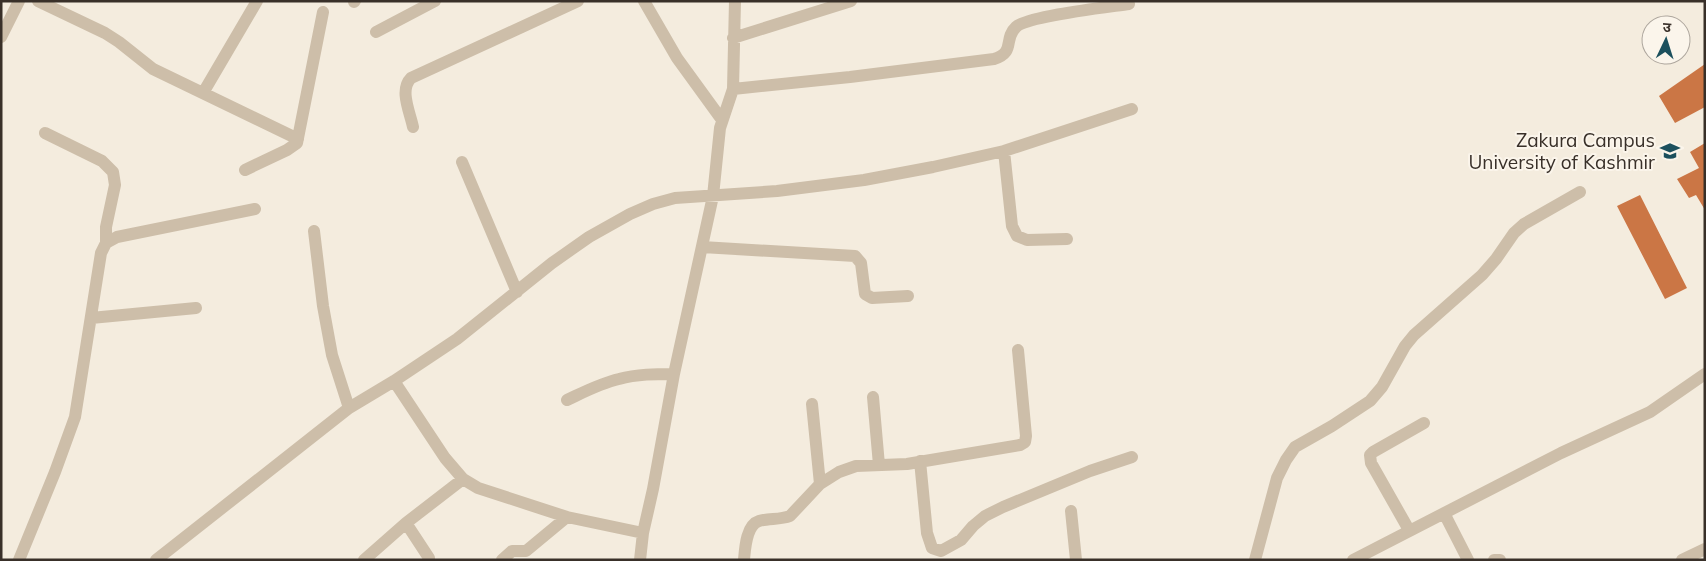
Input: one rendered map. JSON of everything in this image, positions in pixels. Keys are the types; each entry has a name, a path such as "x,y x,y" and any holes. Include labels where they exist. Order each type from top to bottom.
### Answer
{"street":[{"path":"1,37 19,1"},
{"path":"38,1 105,33 153,69 298,139"},
{"path":"204,93 257,1"},
{"path":"376,32 435,1"},
{"path":"413,126 405,92 406,84 411,78 578,1"},
{"path":"644,1 677,58 722,120"},
{"path":"640,560 642,533 653,489 674,374 713,196 717,146 722,120 733,88 735,1"},
{"path":"733,38 851,1"},
{"path":"733,88 850,78 994,59 1003,56 1008,49 1009,39 1016,27 1026,22 1080,11 1129,4"},
{"path":"245,170 293,147 298,139 323,12"},
{"path":"156,560 349,408 457,339 552,263 589,237 630,214 653,204 675,198 777,191 864,180 933,167 1004,151 1132,109"},
{"path":"19,560 58,465 75,417 101,252 106,243 106,227 115,185 113,172 102,161 45,133"},
{"path":"1004,151 1012,226 1017,236 1027,240 1067,239"},
{"path":"462,162 517,292"},
{"path":"1255,560 1277,478 1295,447 1332,426 1370,400 1382,388 1405,346 1414,335 1482,275 1514,233 1539,214 1580,192"},
{"path":"106,243 118,237 255,209"},
{"path":"314,231 323,306 332,355 349,408"},
{"path":"702,247 854,256 861,263 867,296 872,298 908,296"},
{"path":"91,318 196,308"},
{"path":"744,560 748,536 752,526 757,522 790,516 820,484 839,472 856,466 920,462 1020,445 1024,442 1026,436 1018,350"},
{"path":"567,400 620,378 639,375 674,374"},
{"path":"1353,560 1569,450 1650,412 1704,377"},
{"path":"394,381 445,458 463,479 478,488 567,517 642,533"},
{"path":"873,397 878,464"},
{"path":"812,404 820,484"},
{"path":"1409,530 1371,462 1370,455 1424,423"},
{"path":"920,462 927,533 932,548 941,551 961,540 985,516 1002,507 1090,471 1132,457"},
{"path":"364,560 406,523 463,479"},
{"path":"1071,511 1076,560"},
{"path":"1444,513 1468,560"},
{"path":"502,560 512,551 526,551 567,517"},
{"path":"406,523 430,558"},
{"path":"1682,560 1705,549"},
{"path":"1494,560 1500,560"}],"building":[{"path":"1705,64 1705,107 1675,123 1659,96"},
{"path":"1705,143 1705,210 1696,195 1689,198 1677,179 1699,168 1690,152"},
{"path":"1640,195 1687,288 1665,299 1617,206"}],"place":[{"name":"Zakura Campus University of Kashmir","path":"1670,151"}]}
